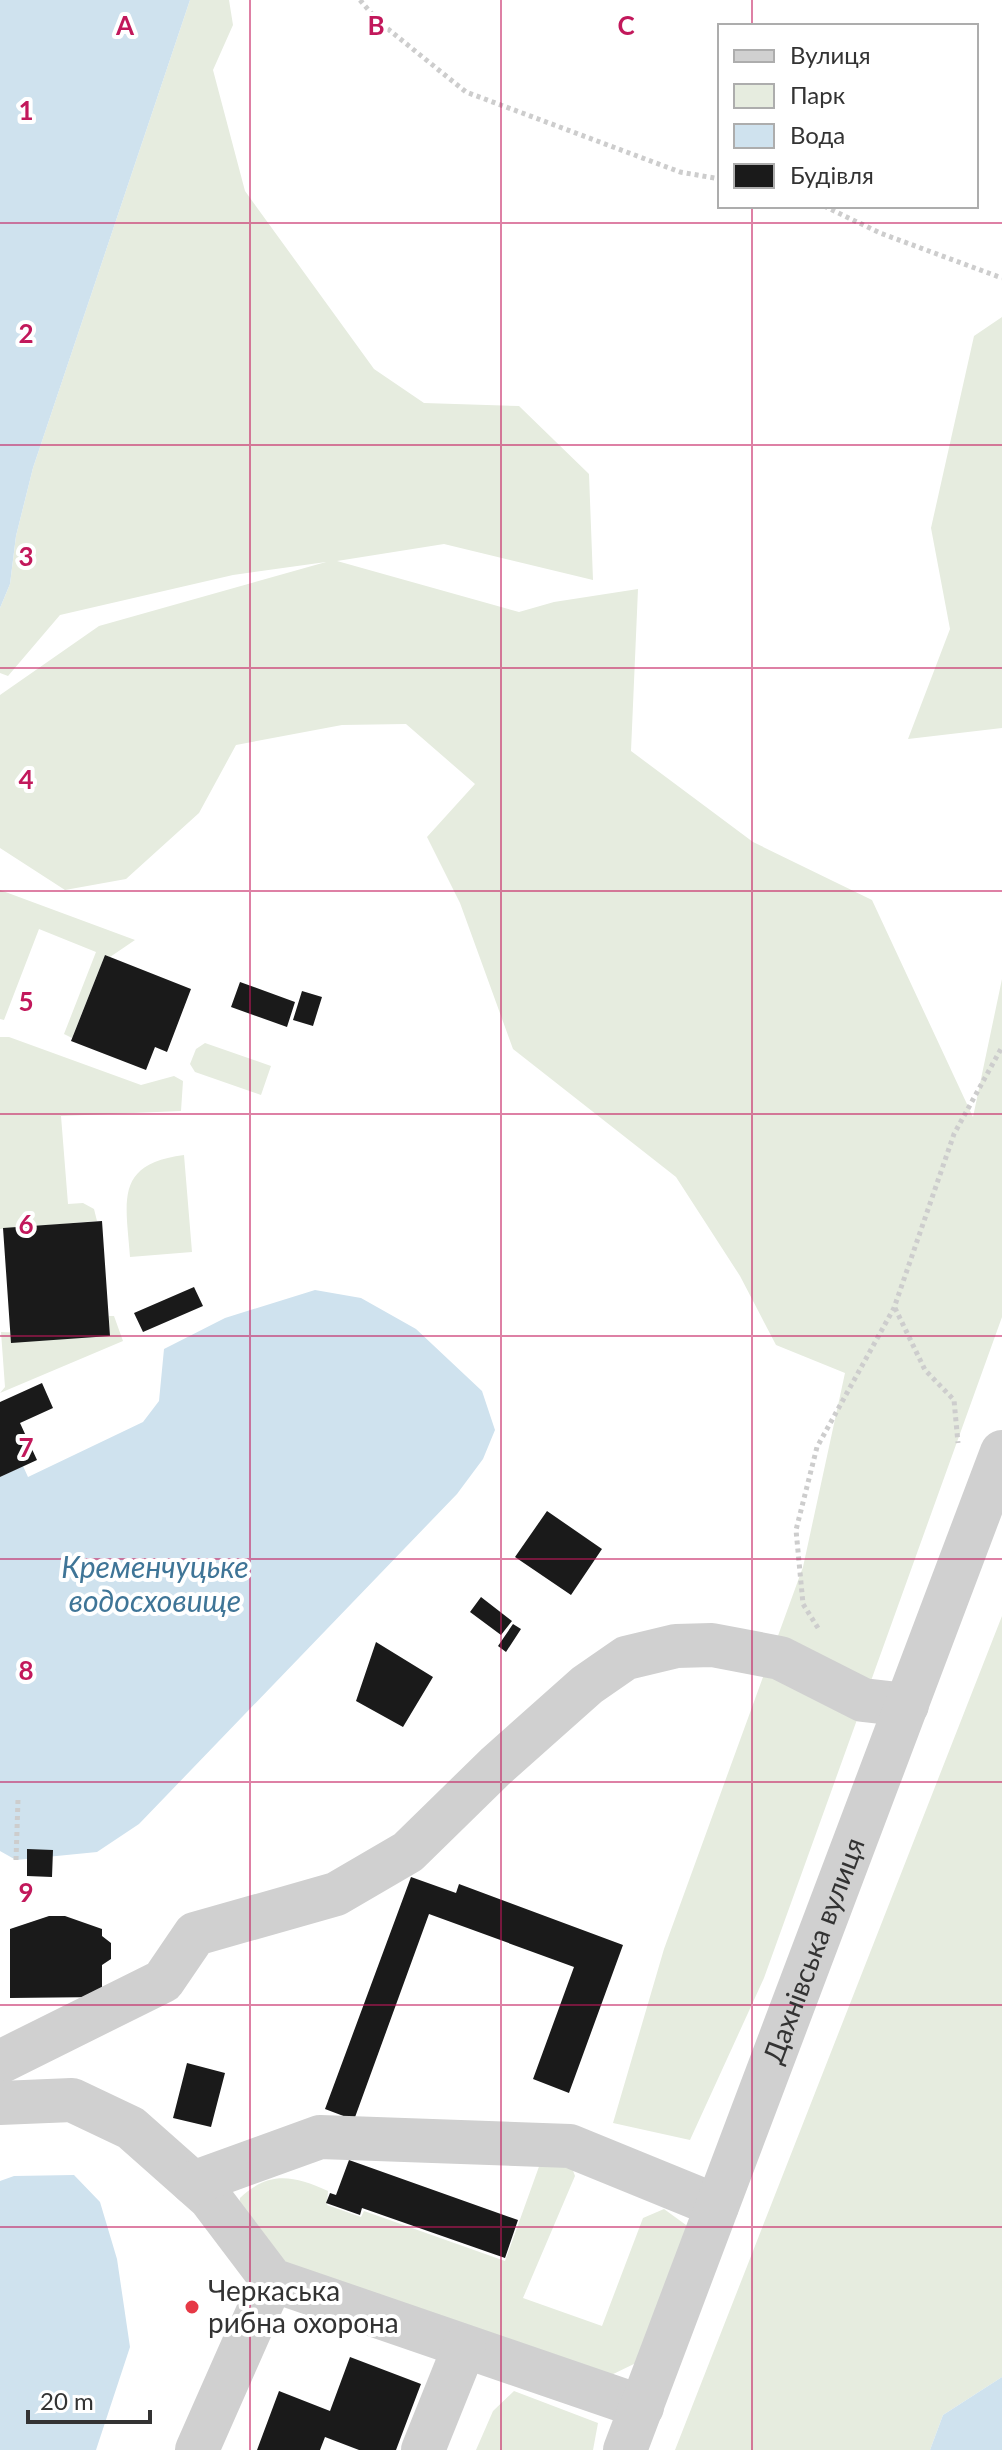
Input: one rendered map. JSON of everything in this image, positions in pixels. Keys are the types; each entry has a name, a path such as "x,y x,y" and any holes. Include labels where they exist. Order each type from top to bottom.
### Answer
{"street":[{"name":"Дахнівська вулиця","path":"625,2450 1002,1452"},
{"path":"0,2062 163,1981 195,1934 336,1894 408,1852 587,1685 626,1658 676,1646 712,1645 780,1658 863,1700 907,1705"},
{"path":"0,2103 72,2100 131,2128 210,2198 272,2280 642,2407"},
{"path":"193,2183 320,2137 570,2146 717,2206"},
{"path":"197,2450 272,2280"},
{"path":"423,2450 464,2348"}],"path":[{"path":"360,0 378,21 466,92 680,172 718,179"},
{"path":"828,208 893,238 1002,278"},
{"path":"825,1640 803,1604 796,1530 817,1447 894,1308 954,1134 1002,1047"},
{"path":"894,1308 925,1370 954,1400 958,1446"},
{"path":"16,1860 18,1800"}],"green space":[{"path":"190,0 229,0 233,25 213,70 245,191 374,369 424,403 519,406 589,474 593,580 444,544 337,561 519,612 554,602 638,589 631,751 753,842 872,900 973,1117 1002,979 1002,1317 764,1978 690,2140 613,2123 664,1949 803,1567 845,1373 776,1345 740,1276 676,1177 513,1049 460,903 427,837 475,784 406,724 342,725 236,745 199,813 126,879 65,890 0,848 0,695 99,626 326,562 233,575 60,615 8,676 0,673 0,608 10,584 16,536 33,468"},
{"path":"1002,317 1002,728 908,739 950,629 931,528 974,336"},
{"path":"0,890 135,940 110,957 105,955 72,1038 64,1034 96,952 39,929 4,1020 0,1019"},
{"path":"0,1037 9,1037 141,1085 174,1076 183,1081 181,1111 61,1116 68,1204 83,1203 94,1209 97,1221 0,1229"},
{"path":"205,1043 271,1066 261,1095 195,1072 190,1064 196,1049"},
{"path":"184,1155 192,1252 130,1257 127,1202 135,1176 145,1167 161,1160"},
{"path":"109,1316 114,1316 123,1341 0,1393 5,1387 1,1332 110,1336"},
{"path":"1002,1616 1002,2377 943,2415 930,2450 675,2450"},
{"path":"541,2161 571,2165 575,2176 523,2298 602,2326 643,2218 664,2209 686,2225 687,2231 638,2362 605,2378 289,2265 270,2248 239,2205 240,2198 261,2183 292,2179 328,2191 327,2205 361,2217 364,2211 505,2261"},
{"path":"514,2391 598,2423 593,2450 476,2450 493,2411"}],"water":[{"path":"0,0 190,0 33,468 16,536 10,584 0,608"},
{"name":"Кременчуцьке водосховище","path":"315,1290 361,1298 416,1329 482,1391 495,1430 483,1459 457,1494 139,1824 97,1852 16,1860 0,1851 0,1477 23,1466 28,1477 143,1422 159,1401 164,1349 225,1318"},
{"path":"74,2175 100,2202 117,2259 130,2347 96,2450 0,2450 0,2181 14,2176"},
{"path":"1002,2377 1002,2450 930,2450 943,2415"}],"building":[{"path":"105,955 191,989 167,1052 155,1047 146,1070 71,1041"},
{"path":"240,982 295,1002 287,1027 231,1007"},
{"path":"302,991 322,997 313,1026 293,1020"},
{"path":"102,1221 110,1336 11,1343 3,1228"},
{"path":"194,1287 203,1306 143,1332 134,1313"},
{"path":"42,1383 53,1408 20,1423 37,1460 0,1477 0,1402"},
{"path":"547,1511 602,1549 571,1595 515,1557"},
{"path":"481,1597 512,1621 501,1635 470,1612"},
{"path":"513,1624 521,1629 506,1652 498,1646"},
{"path":"376,1642 433,1677 403,1727 356,1701"},
{"path":"27,1849 53,1850 52,1877 27,1876"},
{"path":"411,1877 456,1893 459,1884 623,1945 569,2093 533,2079 574,1967 429,1914 354,2120 325,2109"},
{"path":"49,1916 65,1916 102,1929 102,1936 111,1943 111,1959 102,1965 102,1997 10,1998 10,1929"},
{"path":"187,2063 225,2073 211,2127 173,2118"},
{"path":"349,2160 518,2220 505,2258 362,2208 360,2215 326,2203 330,2193 336,2195"},
{"path":"350,2357 421,2384 396,2450 359,2450 325,2437 320,2450 257,2450 279,2391 330,2411"}],"place":[{"name":"Черкаська рибна охорона","path":"192,2307"}]}
